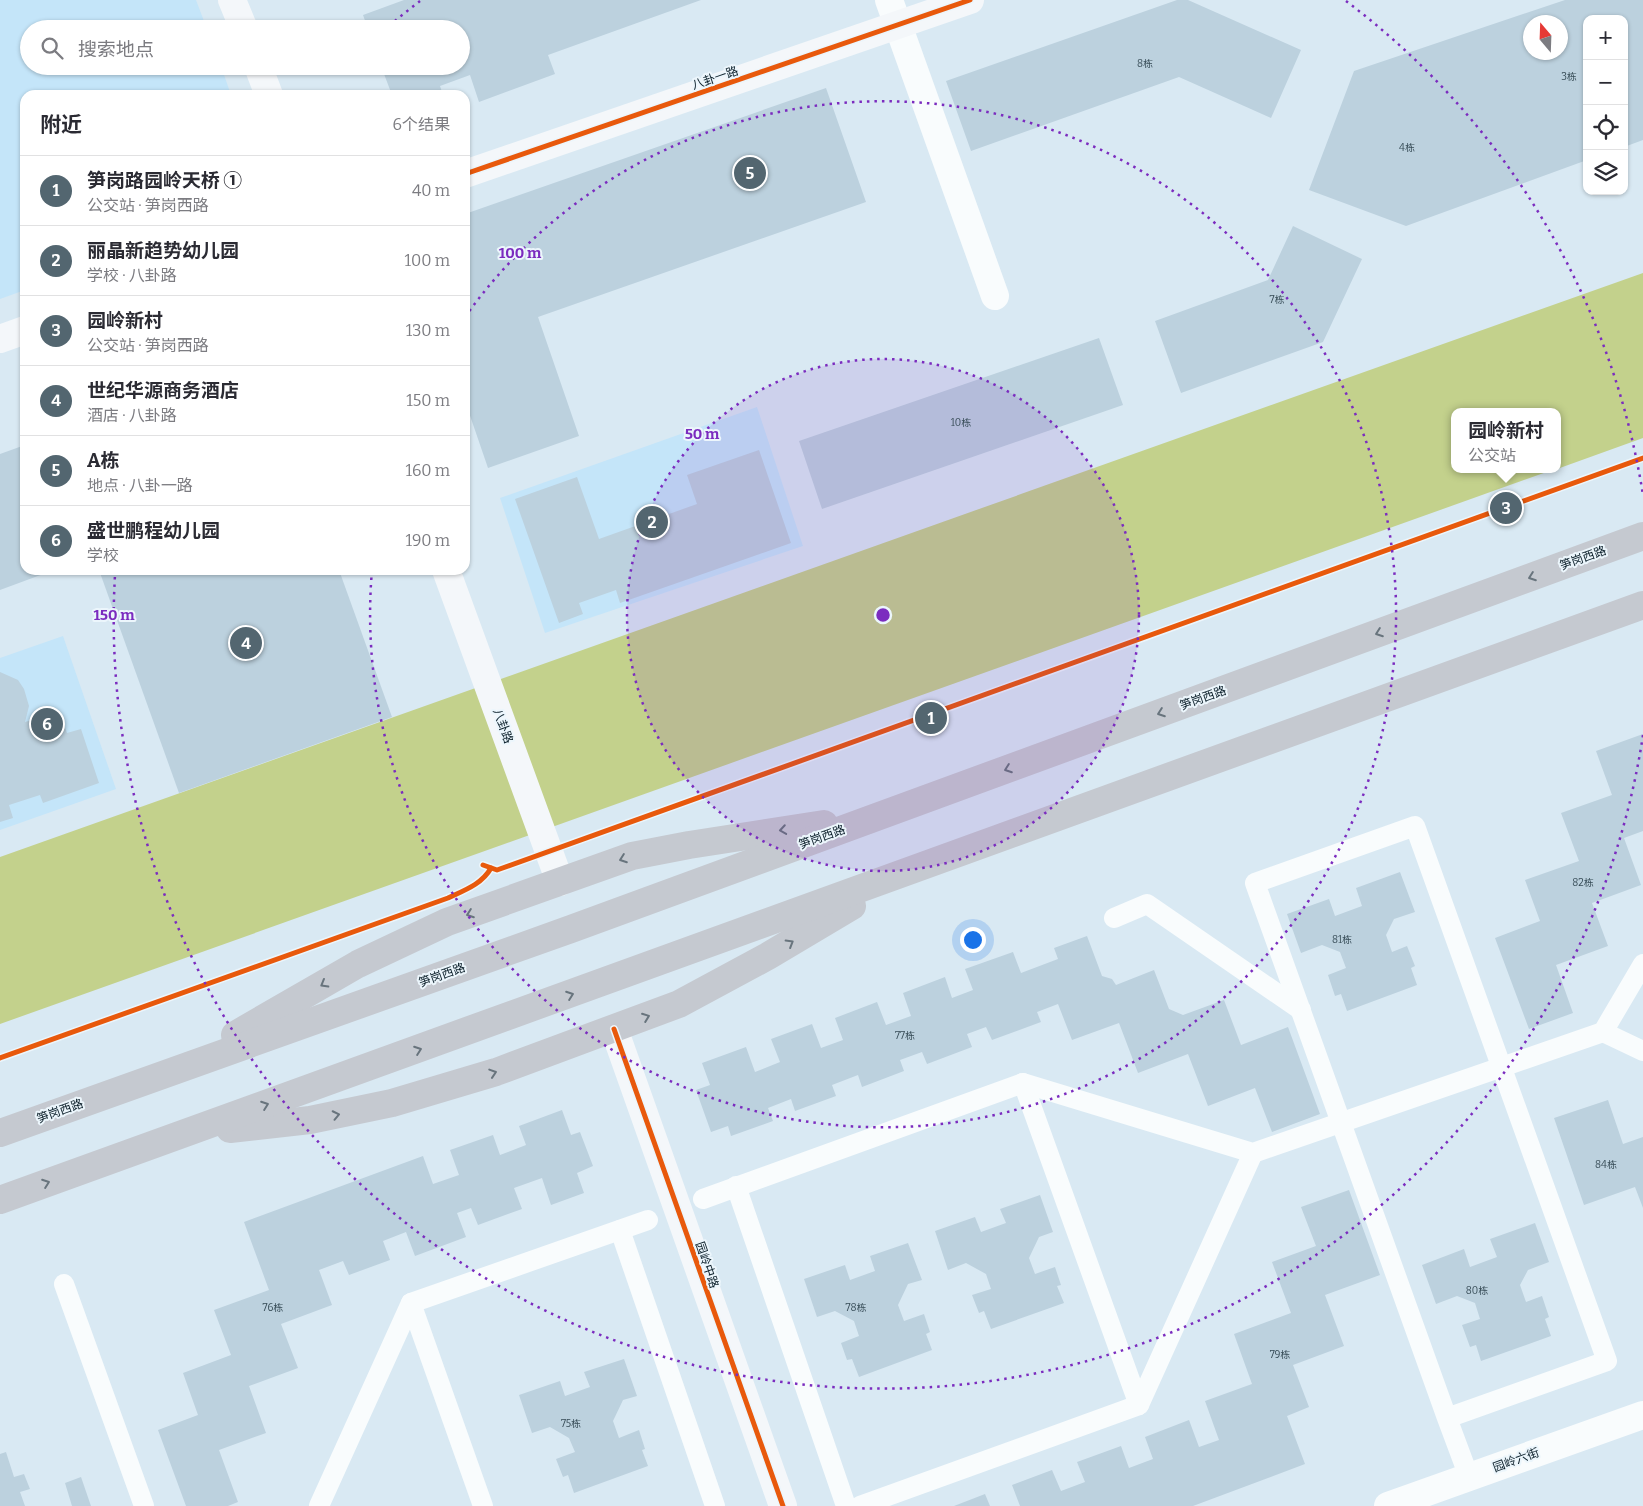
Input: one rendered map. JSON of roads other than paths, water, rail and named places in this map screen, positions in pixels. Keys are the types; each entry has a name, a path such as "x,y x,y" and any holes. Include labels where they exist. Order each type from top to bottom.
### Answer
{"main road":[{"name":"笋岗西路","path":"0,1133 883,815 1643,536"},
{"path":"0,1200 906,874 1643,605"},
{"path":"173,1071 358,964 447,922 632,856 689,844 883,815"},
{"path":"184,1134 310,1120 392,1103 496,1072 679,1004 768,956 906,874"}],"street":[{"path":"232,0 240,20"},
{"path":"889,0 995,296"},
{"name":"八卦一路","path":"470,172 970,0"},
{"path":"261,75 267,90"},
{"path":"0,339 20,332"},
{"name":"八卦路","path":"448,575 560,882"},
{"name":"园岭中路","path":"614,1029 783,1506"},
{"name":"园岭六街","path":"1388,1506 1643,1415"}],"lane":[{"path":"1447,1418 1607,1360 1415,826 1255,882 1300,1010 1447,1418 1469,1477"},
{"path":"1114,918 1147,904 1300,1010"},
{"path":"703,1199 1023,1083 1253,1153 1603,1032 1643,964"},
{"path":"1603,1032 1643,1051"},
{"path":"1023,1083 1140,1405"},
{"path":"860,1506 1140,1405 1253,1153"},
{"path":"736,1186 846,1506"},
{"path":"319,1506 411,1303 648,1220"},
{"path":"620,1230 715,1506"},
{"path":"64,1284 144,1506"},
{"path":"411,1303 483,1506"}],"place":[{"name":"A栋","path":"750,173"},
{"name":"园岭新村","path":"1506,508"},
{"name":"丽晶新趋势幼儿园","path":"652,522"},
{"name":"世纪华源商务酒店","path":"246,643"},
{"name":"笋岗路园岭天桥 ①","path":"931,718"},
{"name":"盛世鹏程幼儿园","path":"47,724"}]}
